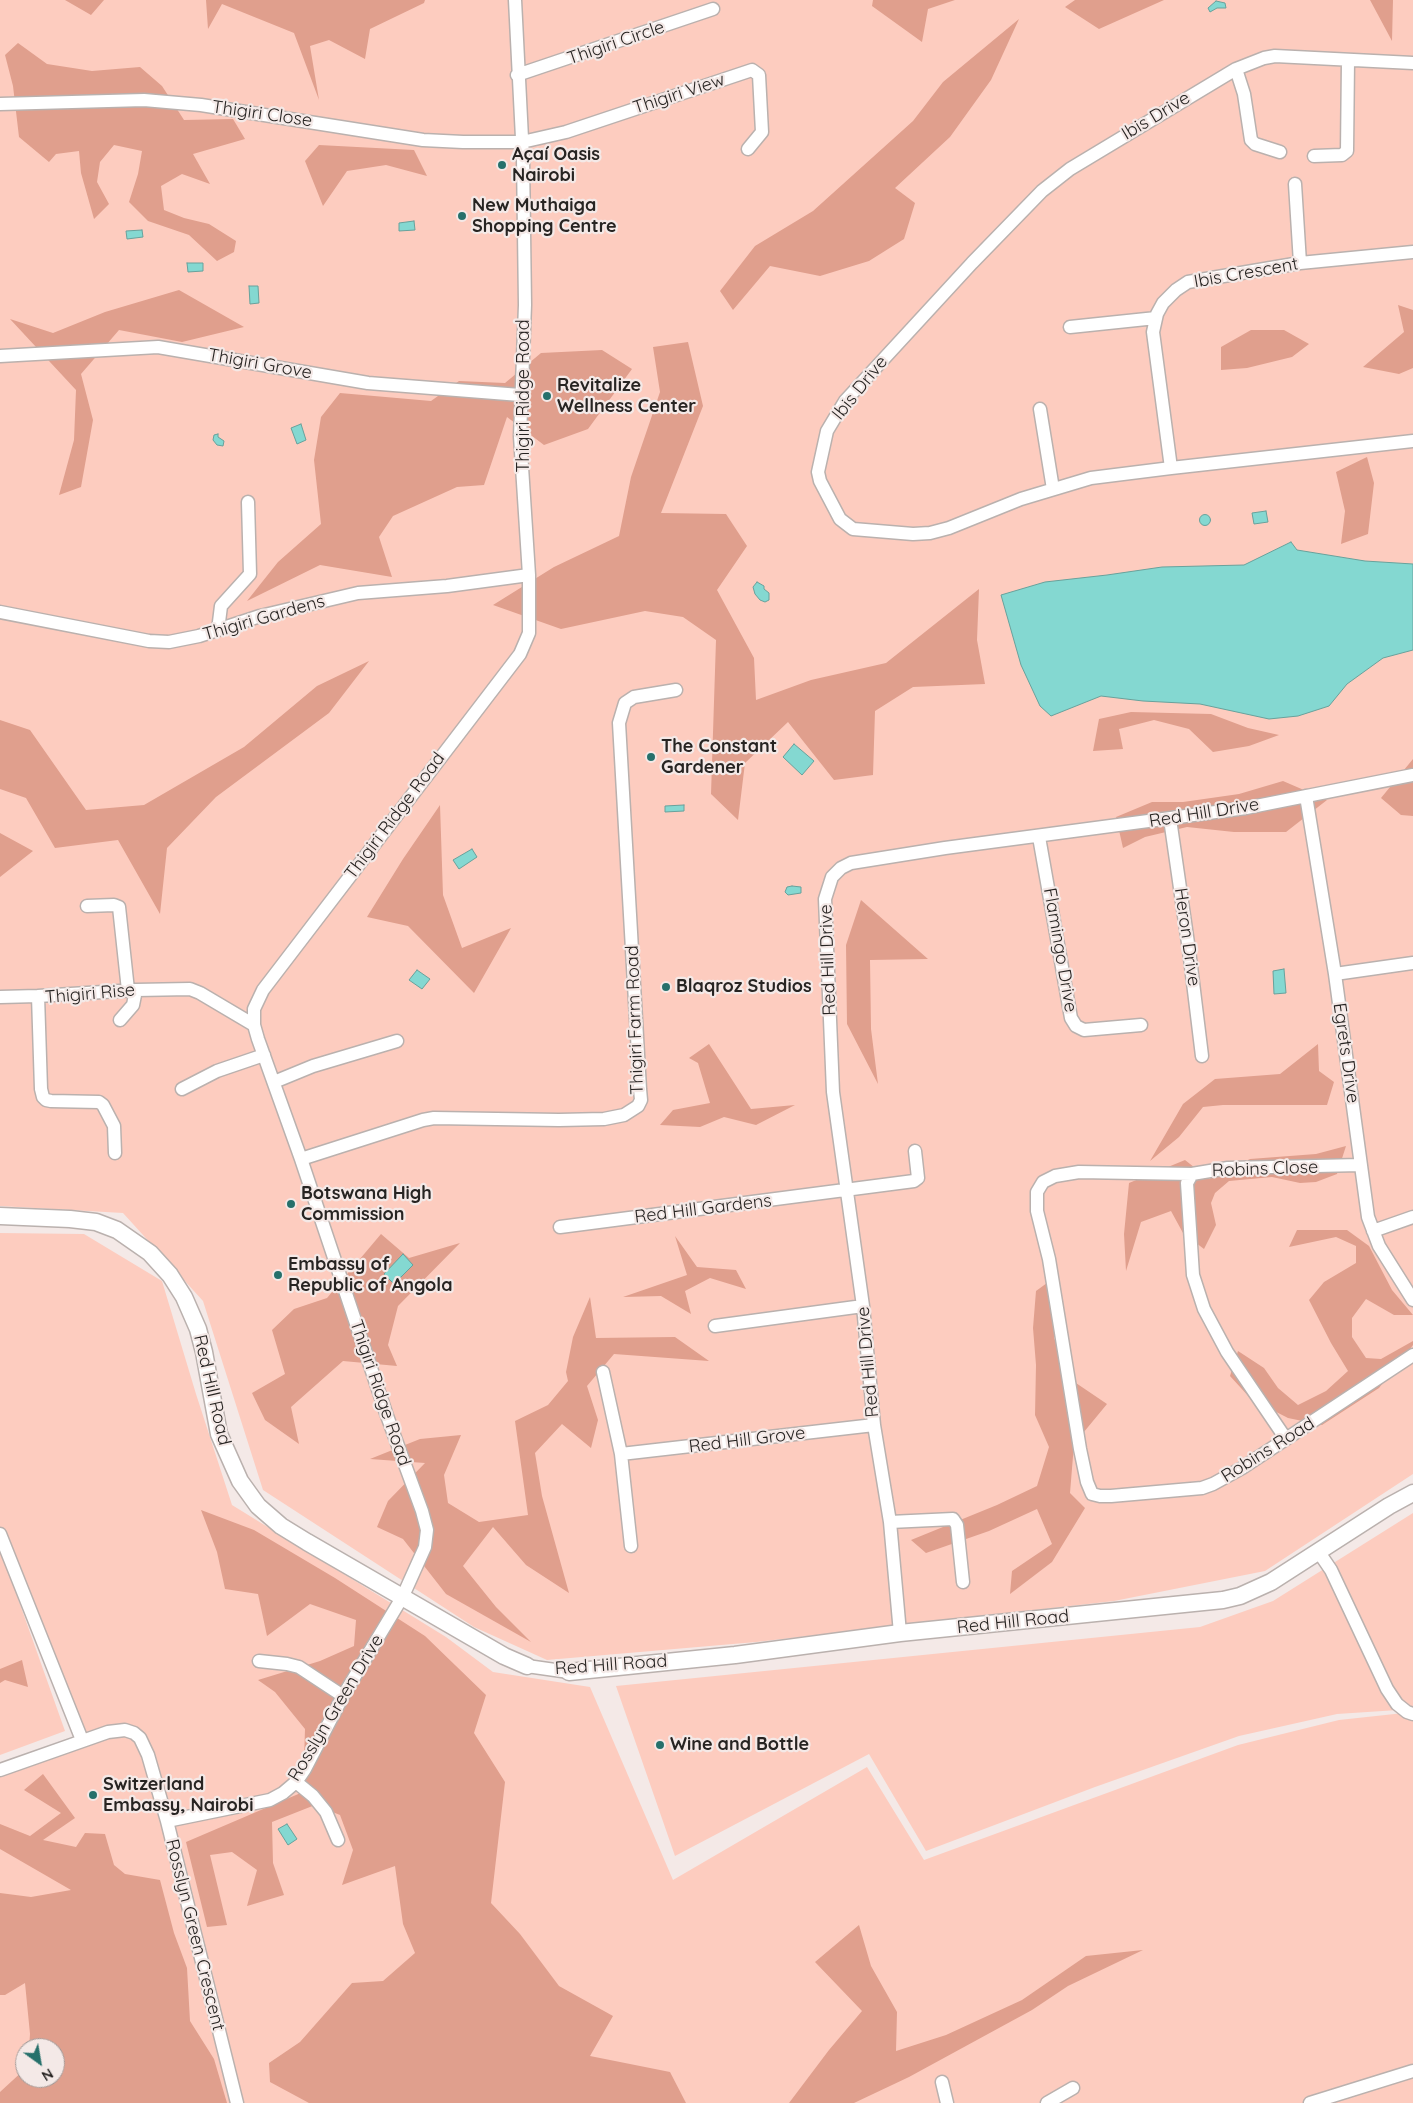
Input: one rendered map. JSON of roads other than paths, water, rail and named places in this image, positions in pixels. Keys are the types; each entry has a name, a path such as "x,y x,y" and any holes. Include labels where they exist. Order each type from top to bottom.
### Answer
{"main road":[{"name":"Red Hill Road","path":"0,1216 96,1222 117,1230 150,1253 170,1275 184,1297 198,1329 219,1434 230,1461 248,1494 258,1506 281,1526 504,1656 528,1666"},
{"name":"Red Hill Road","path":"569,1672 736,1655 900,1633 1223,1600 1240,1596 1271,1582 1389,1506 1413,1493"}],"street":[{"name":"Thigiri Ridge Road","path":"403,1596 424,1547 427,1530 424,1516 386,1413 301,1159 254,1026 254,1009 263,990 520,654 529,633 530,575 520,436 520,395 525,305 522,142 517,75 515,0"},
{"name":"Thigiri Circle","path":"517,75 714,9"},
{"name":"Ibis Drive","path":"1413,63 1275,56 1264,58 1236,69 1070,169 1042,191 965,270 845,401 827,431 818,472 820,481 840,519 853,529 913,534 930,533 949,528 1053,489 1091,478 1413,441"},
{"path":"1314,156 1342,155 1347,151 1348,61"},
{"path":"1236,69 1240,79 1251,140 1255,144 1280,152"},
{"name":"Thigiri View","path":"522,142 566,132 752,70 759,75 762,132 748,148"},
{"name":"Thigiri Close","path":"0,104 144,100 201,105 423,140 522,142"},
{"path":"1296,184 1300,263"},
{"name":"Ibis Crescent","path":"1171,468 1153,332 1156,318 1163,303 1176,290 1188,282 1300,263 1413,252"},
{"path":"1070,327 1156,318"},
{"name":"Thigiri Grove","path":"0,356 158,346 368,383 520,395"},
{"path":"1040,409 1053,489"},
{"path":"218,630 221,606 250,574 248,502"},
{"name":"Thigiri Gardens","path":"0,612 159,642 199,636 260,616 358,592 447,586 530,575"},
{"name":"Thigiri Farm Road","path":"301,1159 404,1125 434,1118 604,1119 624,1115 638,1106 640,1089 620,723 625,703 634,697 676,690"},
{"name":"Red Hill Drive","path":"900,1633 890,1522 874,1424 864,1306 833,1092 825,899 832,877 841,868 850,863 945,848 1246,808 1413,775"},
{"name":"Egrets Drive","path":"1306,796 1335,974 1368,1217 1390,1266 1413,1300"},
{"name":"Heron Drive","path":"1170,819 1202,1056"},
{"name":"Flamingo Drive","path":"1039,837 1071,1018 1076,1026 1084,1030 1141,1025"},
{"path":"87,906 114,905 119,907 132,990 132,1005 120,1020"},
{"path":"1335,974 1413,963"},
{"name":"Thigiri Rise","path":"115,1153 114,1126 103,1105 98,1102 52,1101 43,1097 41,1088 38,996 132,990 190,989 200,993 254,1026"},
{"path":"0,997 38,996"},
{"path":"274,1082 313,1066 397,1041"},
{"path":"182,1089 218,1071 264,1055"},
{"name":"Red Hill Gardens","path":"560,1227 914,1181 918,1178 915,1151"},
{"name":"Robins Close","path":"1286,1439 1227,1352 1204,1309 1193,1275 1187,1183 1192,1174 1228,1168 1360,1165"},
{"name":"Robins Road","path":"1192,1174 1078,1172 1055,1176 1043,1182 1037,1192 1037,1211 1049,1259 1080,1450 1087,1482 1092,1494 1100,1496 1202,1488 1233,1474 1413,1355"},
{"path":"1373,1231 1413,1217"},
{"path":"715,1326 864,1306"},
{"path":"603,1372 621,1454 631,1546"},
{"name":"Red Hill Grove","path":"621,1454 874,1424"},
{"name":"Red Hill Road","path":"1389,1506 1413,1488"},
{"path":"890,1522 953,1519 957,1525 963,1582"},
{"path":"0,1534 82,1740"},
{"path":"1318,1551 1331,1570 1387,1689 1397,1704 1413,1714"},
{"name":"Rosslyn Green Drive","path":"167,1820 270,1800 283,1793 296,1782 343,1696 403,1596"},
{"path":"259,1661 299,1668 343,1696"},
{"name":"Red Hill Road","path":"528,1666 569,1672"},
{"name":"Rosslyn Green Crescent","path":"0,1770 108,1732 125,1730 134,1733 140,1738 148,1755 167,1820 237,2103"},
{"path":"296,1782 313,1796 326,1812 338,1840"},
{"path":"1310,2103 1413,2071"},
{"path":"942,2082 947,2103"},
{"path":"1047,2103 1073,2088"}],"water":[{"path":"1216,1 1225,3 1226,8 1217,8 1210,12 1208,8"},
{"path":"414,221 415,230 399,231 399,223"},
{"path":"142,230 143,237 127,239 126,231"},
{"path":"187,263 203,263 203,271 188,272"},
{"path":"249,286 258,286 259,303 250,304"},
{"path":"301,424 306,440 297,444 291,428"},
{"path":"218,434 218,437 224,441 223,446 217,445 213,440 214,435"},
{"path":"1266,511 1268,522 1254,524 1252,513"},
{"path":"1205,514 1211,520 1205,526 1199,520"},
{"path":"1291,542 1297,550 1365,561 1413,564 1413,650 1383,658 1347,684 1329,706 1298,716 1269,719 1200,704 1143,701 1101,696 1051,716 1040,706 1021,665 1001,595 1045,582 1162,567 1244,565"},
{"path":"757,582 764,586 764,589 769,593 769,600 765,602 760,600 755,594 753,587"},
{"path":"794,744 814,761 802,775 783,757"},
{"path":"684,805 684,811 665,812 665,806"},
{"path":"472,849 477,857 459,869 453,860"},
{"path":"787,887 801,887 801,893 788,895 785,892"},
{"path":"1284,969 1286,993 1274,994 1273,971"},
{"path":"417,970 430,979 422,989 409,980"},
{"path":"403,1254 413,1265 394,1284 384,1274"},
{"path":"287,1824 297,1839 288,1845 278,1829"}],"place":[{"name":"Açaí Oasis Nairobi","path":"502,165"},
{"name":"New Muthaiga Shopping Centre","path":"462,216"},
{"name":"Revitalize Wellness Center","path":"547,396"},
{"name":"The Constant Gardener","path":"651,757"},
{"name":"Blaqroz Studios","path":"666,987"},
{"name":"Botswana High Commission","path":"291,1204"},
{"name":"Embassy of Republic of Angola","path":"278,1275"},
{"name":"Wine and Bottle","path":"660,1745"},
{"name":"Switzerland Embassy, Nairobi","path":"93,1795"}]}
